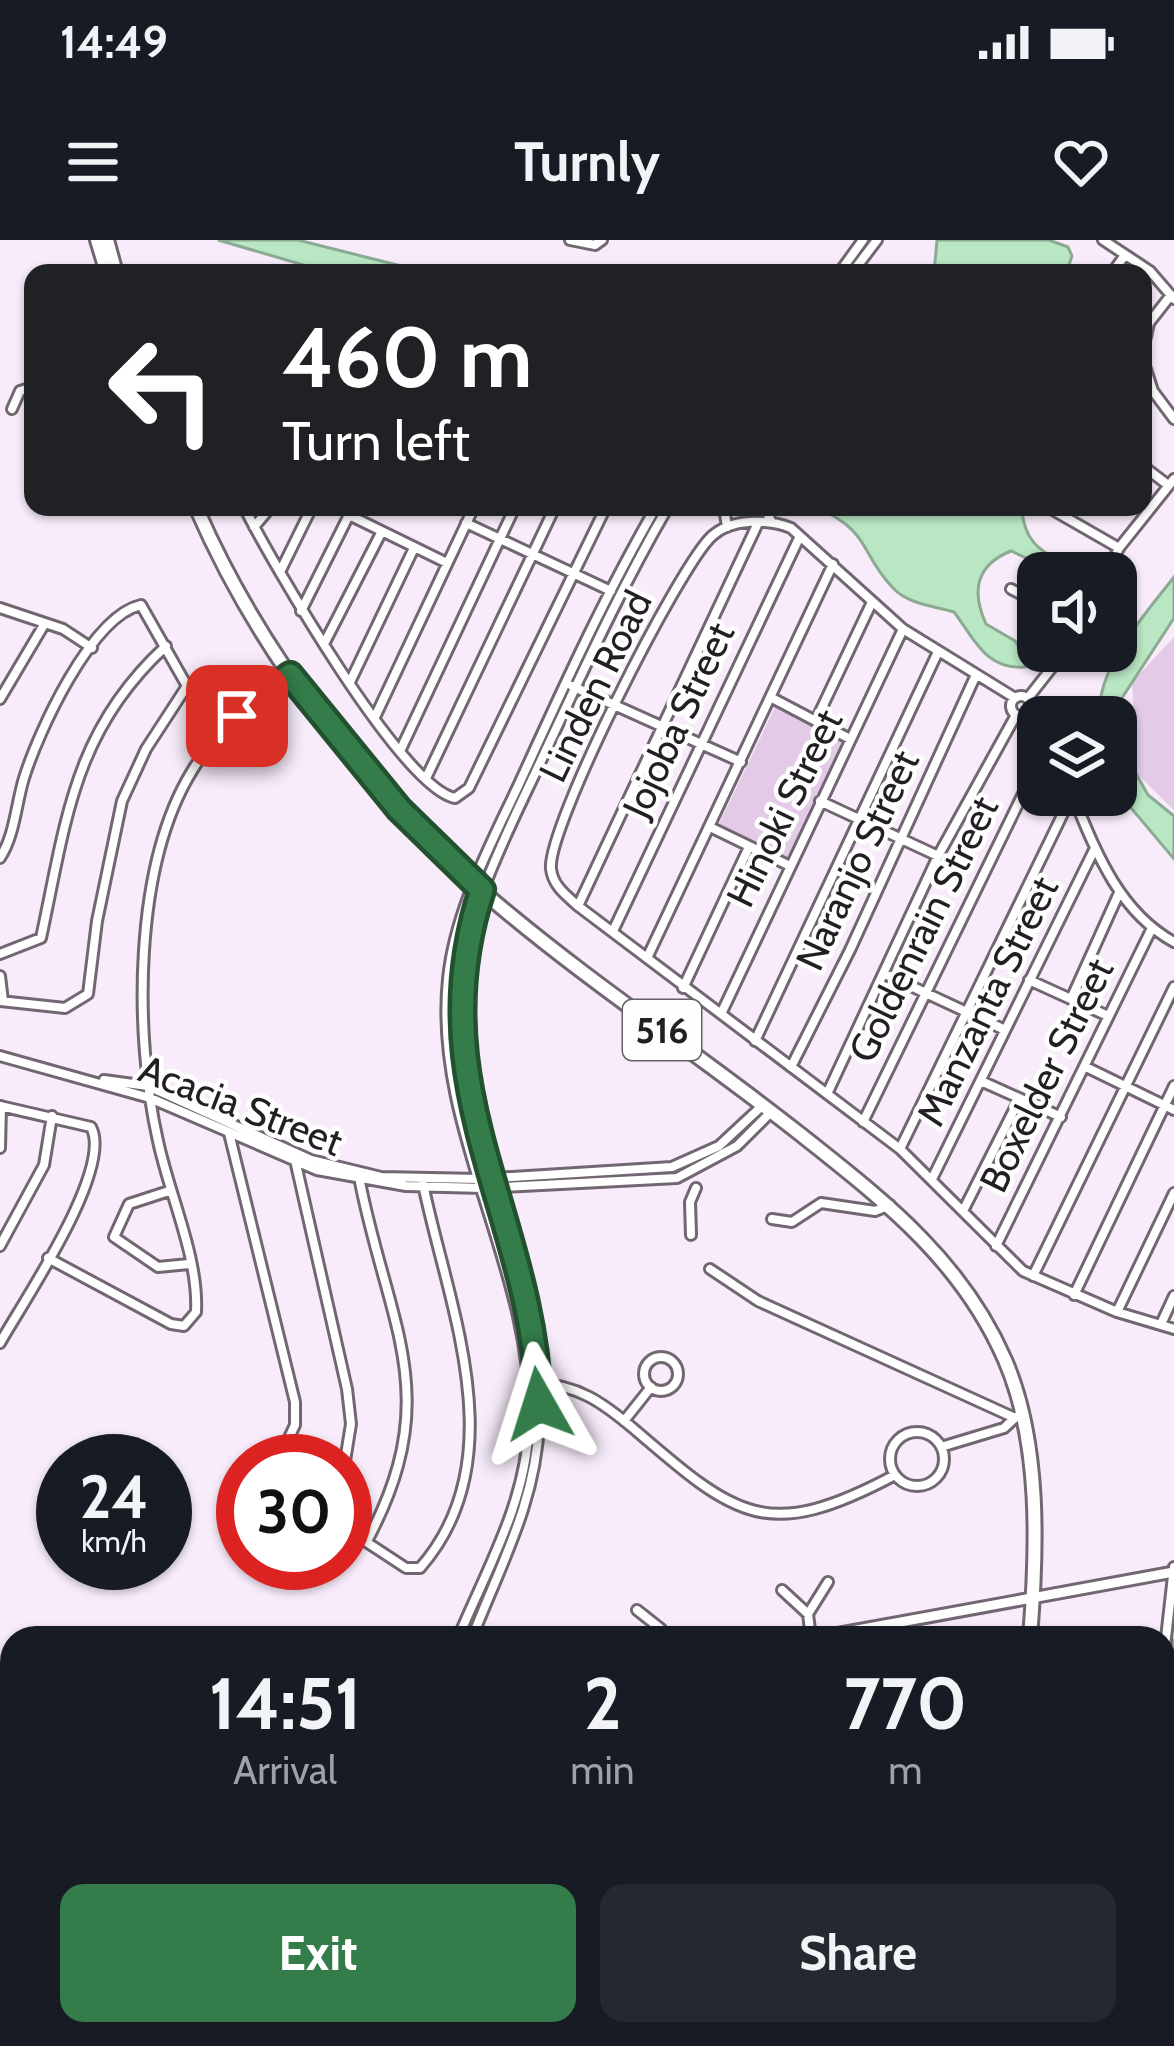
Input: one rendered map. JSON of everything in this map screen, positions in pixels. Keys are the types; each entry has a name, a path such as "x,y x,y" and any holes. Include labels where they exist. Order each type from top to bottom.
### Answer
{"highway":[{"name":"516","path":"201,516 292,679 399,809 478,886 891,1204 938,1252 975,1305 1006,1364 1018,1417 1035,1553 1031,1626"}],"main road":[{"path":"880,1626 1173,1570"}],"street":[{"path":"570,240 595,244 602,240"},
{"path":"845,264 863,240"},
{"path":"859,264 877,240"},
{"path":"1102,240 1135,264"},
{"path":"1118,264 1125,255"},
{"path":"1152,320 1173,297"},
{"path":"1152,389 1174,418"},
{"path":"12,410 24,390"},
{"path":"1152,506 1171,482"},
{"path":"248,516 301,611 375,717 450,798 469,788 601,516"},
{"path":"254,527 263,516"},
{"path":"280,574 308,516"},
{"path":"301,611 348,516"},
{"path":"358,516 447,563"},
{"path":"375,717 470,516"},
{"path":"401,749 511,516"},
{"path":"426,777 551,516"},
{"path":"477,1626 520,1527 535,1463 534,1383 447,1027 451,960 478,886 651,516"},
{"path":"613,592 662,516"},
{"path":"725,516 727,526 771,521"},
{"path":"768,516 800,536 902,629 1015,698 1016,715 938,856 826,1094"},
{"path":"1063,516 1119,548"},
{"path":"1117,552 1144,516"},
{"path":"466,523 613,592"},
{"path":"758,523 578,906 900,1149 996,1247 1033,1276 1117,1312 1174,1329"},
{"name":"Linden Road","path":"578,906 558,887 552,853 615,706 679,581 713,535 727,526"},
{"path":"324,644 381,532"},
{"name":"Jojoba Street","path":"613,932 800,536"},
{"path":"350,682 414,548"},
{"path":"647,958 833,565"},
{"path":"1011,590 1017,593"},
{"path":"817,718 872,602"},
{"path":"0,858 33,750 57,698 92,648 125,612 141,604 186,680 186,692 152,738 122,802 97,921 88,994 65,1008 2,1001 0,976"},
{"path":"0,608 46,623 92,648"},
{"path":"0,699 46,623"},
{"name":"Hinoki Street","path":"721,1014 902,629"},
{"path":"0,954 41,938 66,817 88,747 122,691 166,646"},
{"path":"755,1041 937,654"},
{"path":"1030,696 1048,672"},
{"name":"Naranjo Street","path":"790,1067 975,677"},
{"path":"48,1258 179,1326 196,1312 148,1086 145,959 165,837 194,766 237,716 292,679"},
{"path":"570,685 741,762"},
{"path":"772,698 850,739"},
{"path":"820,801 938,856"},
{"name":"Goldenrain Street","path":"862,1122 1017,805"},
{"path":"900,1149 1062,816"},
{"path":"1081,816 1119,893 1151,929 1174,942"},
{"path":"710,827 788,865"},
{"path":"683,988 749,847"},
{"name":"Manzanta Street","path":"932,1179 1095,848"},
{"path":"1072,998 1119,893"},
{"name":"Boxelder Street","path":"996,1247 1151,929"},
{"path":"885,974 1003,1029"},
{"path":"1029,980 1108,1016"},
{"path":"1033,1276 1174,987"},
{"name":"Acacia Street","path":"0,1056 99,1080 295,1158 360,1178 487,1183 672,1167 719,1146 767,1108"},
{"path":"1086,1067 1169,1108"},
{"name":"Acacia Street","path":"99,1080 148,1086 226,1120 295,1158"},
{"path":"981,1081 1060,1117"},
{"path":"1074,1295 1169,1108 1174,1086"},
{"path":"963,1210 1019,1100"},
{"path":"0,1148 1,1106 91,1126 96,1144 87,1182 0,1343"},
{"path":"0,1246 44,1165 52,1115"},
{"path":"226,1120 295,1402 291,1434"},
{"path":"295,1158 347,1389 349,1434"},
{"path":"360,1178 406,1365 409,1398 403,1462 372,1530"},
{"path":"372,1544 416,1570 452,1510 470,1418 466,1361 423,1182"},
{"path":"691,1235 690,1202 696,1187"},
{"path":"169,1191 130,1204 114,1238 158,1268 189,1264"},
{"path":"1117,1312 1174,1193"},
{"path":"772,1219 791,1222 821,1203 875,1211 891,1204"},
{"path":"710,1268 758,1301 1018,1417"},
{"path":"1161,1324 1174,1296"},
{"path":"671,1360 678,1369 675,1384 661,1391 651,1387 645,1372 650,1361 671,1360"},
{"path":"534,1383 578,1389 712,1494 746,1509 824,1510 895,1475"},
{"path":"463,1626 520,1489 534,1383"},
{"path":"624,1421 651,1387"},
{"path":"941,1447 1001,1429 1018,1417"},
{"path":"922,1432 941,1447 944,1462 931,1482 908,1485 895,1475 891,1452 900,1438 922,1432"},
{"path":"1170,1626 1173,1570"},
{"path":"808,1614 828,1582"},
{"path":"782,1591 808,1614 810,1626"},
{"path":"638,1610 658,1626"}],"shaded area":[{"path":"218,240 298,240 393,264 300,264"},
{"path":"937,240 1049,240 1068,247 1072,256 1069,264 935,264"},
{"path":"834,516 1023,516 1032,540 1045,552 1011,551 999,557 984,572 978,590 986,624 1017,644 1017,667 990,658 954,612 899,593 856,534"},
{"path":"1174,577 1174,618 1123,696 1102,696 1109,672 1137,672 1137,624"},
{"path":"1174,637 1174,810 1137,774 1137,696 1133,696 1132,682"},
{"path":"775,707 844,741 788,858 719,824"},
{"path":"1137,776 1148,795 1174,816 1174,859 1137,815"}],"route":[{"path":"237,716 290,675 399,809 482,890 461,980 461,1048 529,1327 539,1404"}]}
